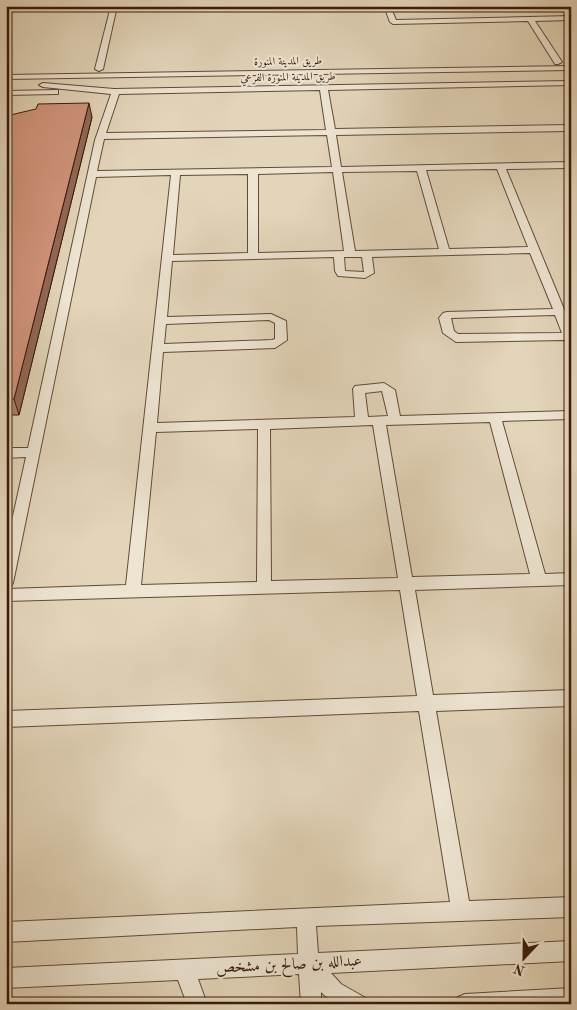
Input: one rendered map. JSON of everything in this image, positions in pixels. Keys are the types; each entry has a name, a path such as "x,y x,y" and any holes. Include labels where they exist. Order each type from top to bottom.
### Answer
{"street":[{"path":"99,69 114,6"},
{"path":"387,6 393,22 571,18"},
{"path":"556,12 562,19"},
{"path":"530,19 558,62"},
{"name":"طريق المدينة المنورة الفرعي","path":"6,71 571,61"},
{"path":"455,69 488,63"},
{"path":"261,66 312,77"},
{"name":"طريق المدينة المنورة الفرعي","path":"72,76 128,68"},
{"name":"طريق المدينة المنورة","path":"6,86 312,77 455,69 571,68"},
{"name":"طريق المدينة المنورة","path":"6,77 462,78 571,76"},
{"path":"251,90 312,77"},
{"path":"462,78 500,85"},
{"name":"طريق المدينة المنورة الفرعي","path":"6,93 571,83"},
{"path":"6,583 92,174 101,136 116,92 43,85"},
{"path":"324,88 350,254"},
{"path":"101,136 571,128"},
{"path":"92,174 571,165"},
{"path":"500,166 570,338 456,338 449,333 445,318 447,315 452,314 559,312"},
{"path":"421,168 445,252"},
{"path":"253,256 254,171"},
{"path":"133,592 176,173"},
{"path":"167,258 534,250"},
{"path":"339,254 340,271 342,274 365,275 369,273 367,254"},
{"path":"158,348 276,344 281,340 280,321 271,317 160,321"},
{"path":"362,422 358,391 361,388 384,387 389,390 387,421 406,585 461,912"},
{"path":"150,428 571,416"},
{"path":"495,418 539,580"},
{"path":"264,424 264,588"},
{"path":"6,453 34,452"},
{"path":"6,595 571,579"},
{"path":"6,719 571,698"},
{"path":"6,932 306,916 571,907"},
{"path":"306,916 311,1004"},
{"name":"عبدالله بن صالح بن مشخص","path":"6,978 571,951"},
{"path":"309,964 334,991 357,1004"},
{"path":"185,970 197,1004"},
{"path":"465,1004 571,998"}],"building":[{"path":"89,103 14,399 6,399 6,116 36,109 38,104"}]}
